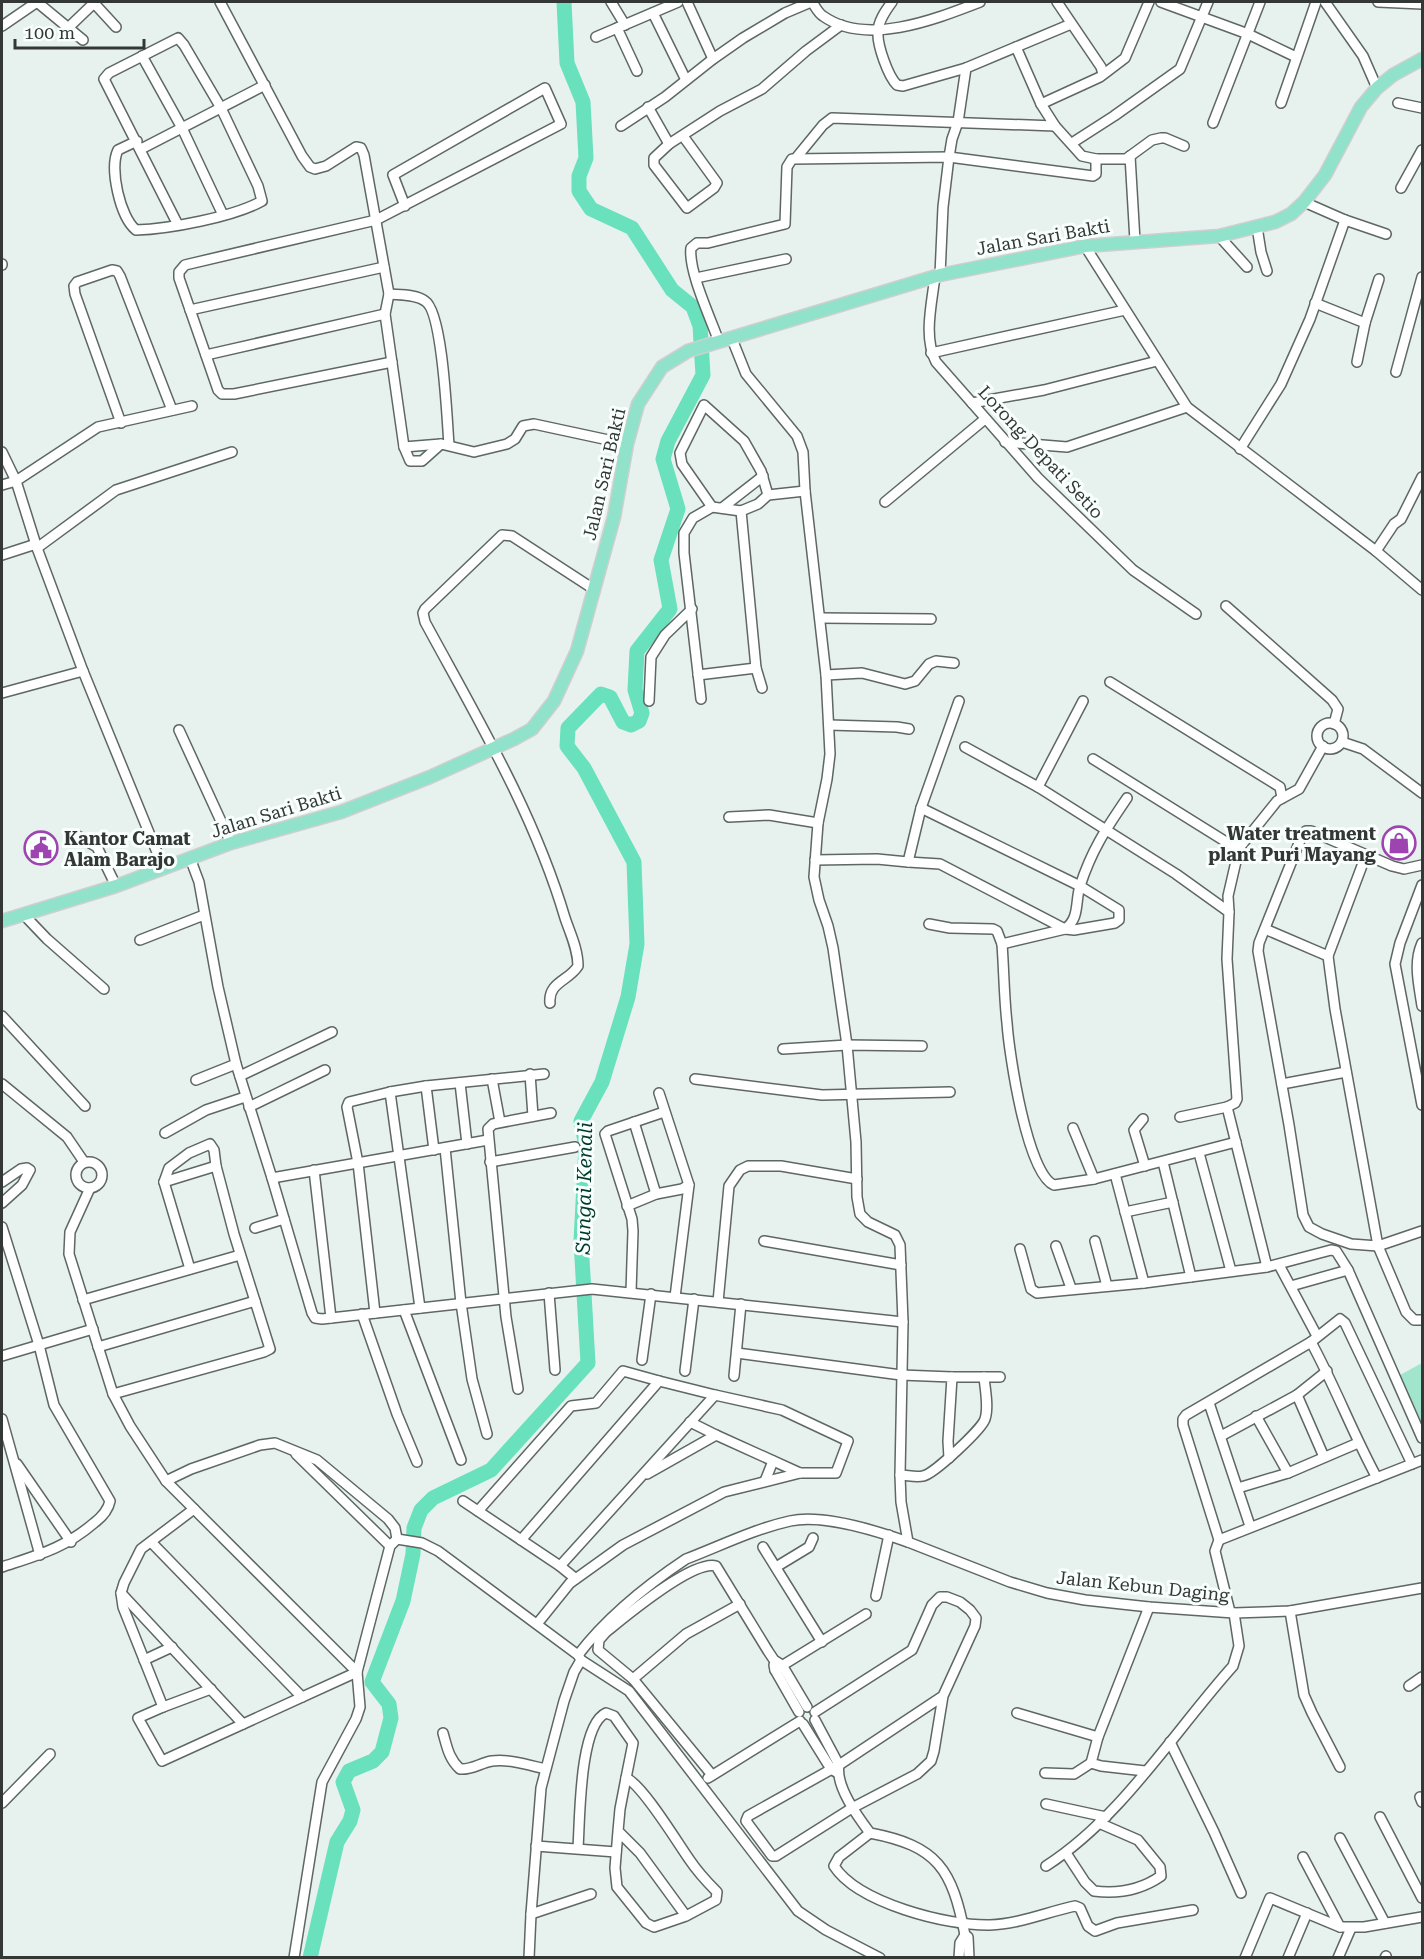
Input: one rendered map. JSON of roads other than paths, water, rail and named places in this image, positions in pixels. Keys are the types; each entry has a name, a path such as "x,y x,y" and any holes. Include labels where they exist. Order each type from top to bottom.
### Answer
{"main road":[{"name":"Jalan Sari Bakti","path":"2,921 117,886 231,843 341,812 430,777 532,729 554,701 577,651 614,517 627,444 638,404 662,367 688,351 938,275 1085,246 1219,236 1257,227 1292,214 1325,175 1361,107 1377,88 1393,75 1422,59"}],"street":[{"path":"68,28 93,2 116,27"},
{"path":"220,2 310,167 315,170 326,166 356,147 361,148 364,154 389,294 386,314 404,447 410,461 417,462 445,445"},
{"path":"611,2 637,71"},
{"path":"596,37 678,2"},
{"path":"687,2 713,59"},
{"path":"621,126 665,97 713,59 786,13 812,2 822,16 841,25 855,30 878,31 931,19 981,2"},
{"path":"892,2 883,16 878,31 881,53 892,81 903,86 966,68 1071,24"},
{"path":"1057,2 1101,67 1103,74"},
{"path":"1041,104 1100,77 1125,58 1149,2"},
{"path":"1161,2 1248,34 1296,57"},
{"path":"1072,144 1180,69 1208,2"},
{"path":"1213,123 1260,2"},
{"path":"1281,103 1317,2"},
{"path":"1325,2 1364,56 1377,88"},
{"path":"1378,2 1422,4"},
{"path":"2,26 39,3 82,40"},
{"path":"653,13 686,80"},
{"path":"682,136 717,183 714,188 687,208 653,162 654,158 669,144 720,111 762,89 806,51 841,25"},
{"path":"178,225 139,145 104,80 109,73 174,39 180,39 221,108 263,199 223,215 178,225 136,231 126,218 117,196 116,154 118,150 139,145 182,128 221,108 265,86"},
{"path":"1016,47 1041,104 1055,126 1082,156 1096,159 1126,159 1152,140 1161,138 1184,146"},
{"path":"142,56 182,128 223,215"},
{"path":"966,68 958,122 949,157 938,275 930,327 931,353 1125,310"},
{"path":"392,362 222,394 218,390 179,278 179,272 185,265 376,220 405,206 561,124 545,88 393,176 405,206"},
{"path":"1398,103 1422,108"},
{"path":"648,107 669,144"},
{"path":"715,343 690,255 691,248 697,243 708,243 785,224 787,167 823,125 832,118 1055,126"},
{"path":"1401,188 1422,150"},
{"path":"1130,156 1135,241"},
{"path":"796,158 949,157 1093,176 1096,174 1096,159"},
{"path":"1304,201 1345,220 1386,234"},
{"path":"1240,448 1281,384 1310,319 1345,220"},
{"path":"1257,227 1267,271"},
{"path":"1219,236 1247,267"},
{"path":"1085,246 1187,407 1376,551 1422,590"},
{"path":"696,278 786,259"},
{"path":"190,310 384,267"},
{"path":"121,423 74,286 77,282 112,270 117,271 120,276 172,411"},
{"path":"1396,372 1422,277"},
{"path":"1357,362 1365,323 1379,279"},
{"path":"389,294 414,296 426,301 434,312 441,355 445,445"},
{"path":"1315,303 1365,323"},
{"path":"1413,311 1422,315"},
{"path":"206,355 386,314"},
{"path":"732,339 746,374 797,436 803,452 829,725 829,762 818,823 814,877 833,948 847,1045 860,1214 868,1222 890,1232 898,1239 900,1245 903,1322 900,1474 901,1502 908,1542"},
{"name":"Lorong Depati Setio","path":"931,353 936,362 1038,478 1133,570 1196,614"},
{"path":"972,403 1044,390 1157,361"},
{"path":"768,495 763,476 744,441 704,405 680,453 682,464 717,507 741,511 758,504 768,495 805,491"},
{"path":"2,485 16,481 98,427 192,406"},
{"path":"1005,442 1067,447 1187,407"},
{"path":"885,501 985,419"},
{"path":"404,447 445,445 474,452 507,444 515,439 523,426 534,424 627,444"},
{"path":"2,452 16,481 36,546 83,671 163,867"},
{"path":"2,555 36,546 116,490 232,452"},
{"path":"701,699 684,553 684,532 693,518 717,507 763,476"},
{"path":"1376,551 1394,524 1401,519 1422,477"},
{"path":"741,511 756,668 762,688"},
{"path":"550,1003 549,995 552,988 578,966 578,958 555,883 532,827 494,747 424,622 423,613 497,537 506,534 595,590"},
{"path":"1226,606 1332,700 1338,709 1334,724"},
{"path":"649,701 651,657 665,635 692,609"},
{"path":"820,618 931,619"},
{"path":"826,675 862,673 905,684 915,681 928,664 936,661 954,663"},
{"path":"698,675 756,668"},
{"path":"2,693 83,671"},
{"path":"1110,682 1280,787 1282,798"},
{"path":"909,862 921,808 958,701"},
{"path":"1038,787 1083,701"},
{"path":"1328,723 1334,724 1343,733 1342,742 1338,747 1332,749 1319,744 1317,736 1319,730 1328,723"},
{"path":"829,725 909,729"},
{"path":"179,730 231,843"},
{"path":"1342,742 1363,749 1422,793"},
{"path":"1094,759 1231,845 1240,847 1277,801 1299,789 1323,746"},
{"path":"965,747 1038,787 1176,874 1229,912"},
{"path":"1002,944 1065,928 1071,924 1076,915 1080,886 1093,851 1127,798"},
{"path":"815,860 877,859 940,864 1065,928 1074,930 1115,923 1119,920 1119,909 1080,886 921,808"},
{"path":"729,817 769,815 818,823"},
{"path":"1422,865 1404,868 1392,866 1311,831 1306,831 1303,833 1259,943 1258,951 1303,1215 1309,1227 1351,1244 1378,1246 1422,1231"},
{"path":"76,835 97,847 117,886"},
{"path":"1366,855 1328,956 1335,1009 1378,1246 1406,1312 1414,1320 1422,1320"},
{"path":"1180,1118 1227,1107 1235,1104 1237,1099 1227,959 1228,896 1237,857"},
{"path":"190,858 199,882 236,1064 315,1318 404,1310 574,1289 592,1289 903,1322"},
{"path":"1422,885 1400,943 1395,964 1422,1105"},
{"path":"25,915 47,939 104,989"},
{"path":"140,940 204,915"},
{"path":"929,924 950,928 993,928 998,931 1002,944 1008,1032 1026,1134 1045,1179 1054,1185 1094,1179 1236,1142"},
{"path":"1265,929 1328,956"},
{"path":"1422,943 1417,974 1422,1006"},
{"path":"2,1016 85,1106"},
{"path":"240,1076 332,1032"},
{"path":"783,1049 847,1045 922,1046"},
{"path":"195,1080 236,1064"},
{"path":"249,1107 325,1070"},
{"path":"1282,1084 1346,1072"},
{"path":"530,1074 533,1116"},
{"path":"375,1313 358,1163 347,1107 349,1102 426,1086 544,1074"},
{"path":"695,1078 822,1095 950,1092"},
{"path":"492,1079 500,1122"},
{"path":"460,1083 467,1144"},
{"path":"2,1084 67,1137 84,1162"},
{"path":"426,1086 434,1150"},
{"path":"390,1092 420,1308"},
{"path":"659,1093 688,1185 675,1297"},
{"path":"165,1133 206,1110 245,1097"},
{"path":"1227,1107 1267,1267"},
{"path":"631,1292 633,1231 604,1137 608,1131 664,1112"},
{"path":"518,1389 504,1298 488,1140 489,1127 500,1122 551,1113"},
{"path":"1143,1119 1134,1130 1145,1166"},
{"path":"634,1122 656,1194"},
{"path":"1073,1128 1094,1179"},
{"path":"272,1178 488,1140"},
{"path":"113,1395 270,1349 240,1255 216,1166 214,1150 210,1144 189,1153 169,1168 164,1182 190,1269"},
{"path":"490,1162 575,1147"},
{"path":"446,1148 461,1303 472,1379 487,1434"},
{"path":"1199,1153 1230,1271"},
{"path":"90,1188 77,1180 76,1169 84,1162 95,1163 102,1172 99,1182 90,1188 70,1232 69,1254 113,1395 130,1426 166,1481 357,1672"},
{"path":"1163,1162 1191,1277"},
{"path":"164,1182 216,1166"},
{"path":"718,1302 729,1186 740,1170 748,1166 781,1166 857,1179"},
{"path":"2,1182 21,1169 30,1170 22,1185 2,1203"},
{"path":"314,1170 331,1318"},
{"path":"1114,1174 1144,1283"},
{"path":"627,1206 656,1194 682,1189 688,1185"},
{"path":"1125,1212 1173,1202"},
{"path":"255,1227 284,1219"},
{"path":"2,1227 39,1345 54,1405 110,1501 104,1514 70,1542 40,1555 2,1566"},
{"path":"1095,1240 1107,1286"},
{"path":"764,1241 901,1265"},
{"path":"1056,1246 1071,1288"},
{"path":"1020,1249 1034,1292 1144,1283 1267,1267 1331,1250 1340,1255 1348,1270 1422,1438"},
{"path":"83,1300 240,1255"},
{"path":"1279,1265 1314,1339 1358,1443 1377,1478"},
{"path":"1290,1286 1348,1270"},
{"path":"549,1293 555,1370"},
{"path":"642,1360 651,1294"},
{"path":"685,1371 694,1299"},
{"path":"98,1347 255,1301"},
{"path":"734,1376 741,1304"},
{"path":"404,1310 460,1460"},
{"path":"362,1314 397,1414 417,1462"},
{"path":"1046,1866 1066,1853 1103,1820 1233,1666 1239,1646 1215,1551 1219,1540 1183,1425 1186,1415 1314,1339 1338,1319 1345,1323 1412,1464"},
{"path":"2,1356 93,1329"},
{"path":"736,1353 901,1375 1000,1377"},
{"path":"478,1511 571,1406 596,1403 623,1371 782,1410 848,1441 836,1473 800,1473 724,1492 623,1545 576,1579 537,1624"},
{"path":"1221,1436 1297,1395 1327,1371"},
{"path":"949,1458 952,1377"},
{"path":"900,1474 923,1476 949,1458 985,1421 984,1377"},
{"path":"521,1540 659,1381"},
{"path":"560,1566 715,1395"},
{"path":"1297,1395 1324,1457"},
{"path":"1209,1403 1250,1526"},
{"path":"1256,1416 1288,1473"},
{"path":"2,1419 40,1555"},
{"path":"690,1422 800,1473"},
{"path":"640,1478 716,1435"},
{"path":"166,1481 191,1469 260,1446 276,1443 317,1460 388,1519 401,1539"},
{"path":"1238,1488 1288,1473 1358,1443"},
{"path":"292,1450 390,1546"},
{"path":"13,1457 70,1542"},
{"path":"1219,1540 1422,1460"},
{"path":"765,1481 773,1461"},
{"path":"463,1501 576,1579"},
{"path":"163,1707 123,1607 122,1593 124,1583 141,1549 194,1509"},
{"name":"Jalan Kebun Daging","path":"530,1958 531,1914 541,1788 574,1672 591,1637 624,1607 686,1559 757,1531 792,1521 863,1527 1010,1582 1047,1593 1149,1607 1232,1612 1290,1611 1422,1588"},
{"path":"876,1596 889,1535"},
{"path":"776,1567 809,1547 813,1538"},
{"path":"294,1958 322,1782 356,1719 360,1707 357,1672 390,1546 401,1539 422,1543 438,1551 580,1658 629,1691 798,1911 826,1930 880,1958"},
{"path":"151,1542 302,1697"},
{"path":"763,1547 822,1642"},
{"path":"712,1775 633,1679 598,1650 597,1645 606,1632 665,1586 709,1565 719,1570 777,1665 836,1769 852,1808 870,1833 896,1838 934,1859 944,1870 951,1881 965,1935 969,1942 969,1958"},
{"path":"122,1593 243,1724"},
{"path":"700,1782 908,1653 914,1646 932,1605 940,1597 947,1596 960,1602 976,1618 943,1696 931,1761 917,1774 852,1808 776,1856 772,1856 746,1821 748,1816 836,1769 943,1696"},
{"path":"633,1679 686,1634 740,1604"},
{"path":"1091,1763 1098,1737 1149,1607"},
{"path":"1290,1611 1304,1695 1340,1767"},
{"path":"777,1665 822,1642 866,1614"},
{"path":"144,1660 172,1647"},
{"path":"211,1689 138,1718 162,1761 357,1672"},
{"path":"1409,1686 1422,1677"},
{"path":"578,1848 582,1778 587,1748 595,1725 602,1714 606,1713 614,1716 633,1743 626,1778 620,1809 616,1887 646,1923 654,1927 686,1916 716,1900 717,1892 688,1858 636,1784 626,1778"},
{"path":"1017,1713 1098,1737"},
{"path":"443,1733 453,1763 460,1769 469,1770 483,1763 495,1761 510,1761 545,1769"},
{"path":"1170,1742 1241,1893"},
{"path":"2,1803 50,1754"},
{"path":"1045,1773 1074,1774 1091,1763 1145,1771"},
{"path":"1046,1804 1103,1820 1138,1840 1160,1867 1161,1876 1144,1886 1120,1892 1094,1891 1085,1882 1066,1853"},
{"path":"1380,1817 1422,1898"},
{"path":"618,1831 640,1853 686,1916"},
{"path":"870,1833 844,1852 834,1866 843,1876 878,1900 911,1911 963,1923 990,1925 1076,1906 1080,1908 1088,1926 1095,1931 1118,1923 1193,1910"},
{"path":"1341,1838 1385,1923"},
{"path":"536,1846 616,1852"},
{"path":"1304,1857 1340,1927"},
{"path":"531,1914 591,1894"},
{"path":"1245,1958 1270,1898 1340,1927 1351,1928 1422,1917"},
{"path":"1288,1958 1307,1913"},
{"path":"1338,1958 1351,1928"},
{"path":"959,1958 960,1943 965,1935"}],"waterway":[{"name":"Sungai Kenali","path":"310,1958 337,1842 350,1821 353,1810 343,1782 349,1771 373,1761 382,1752 391,1718 389,1704 372,1682 403,1601 413,1554 414,1528 421,1510 433,1498 491,1470 588,1363 581,1241 586,1146 581,1121 602,1082 628,997 637,944 634,862 584,768 567,746 568,728 601,694 610,697 623,722 631,725 639,721 642,713 635,690 637,651 670,609 661,560 678,509 663,459 668,441 703,375 700,326 693,307 672,290 632,228 591,209 579,191 579,176 586,158 583,102 567,63 564,2"}],"place":[{"name":"Water treatment plant Puri Mayang","path":"1399,843"},
{"name":"Kantor Camat Alam Barajo","path":"41,848"}]}
